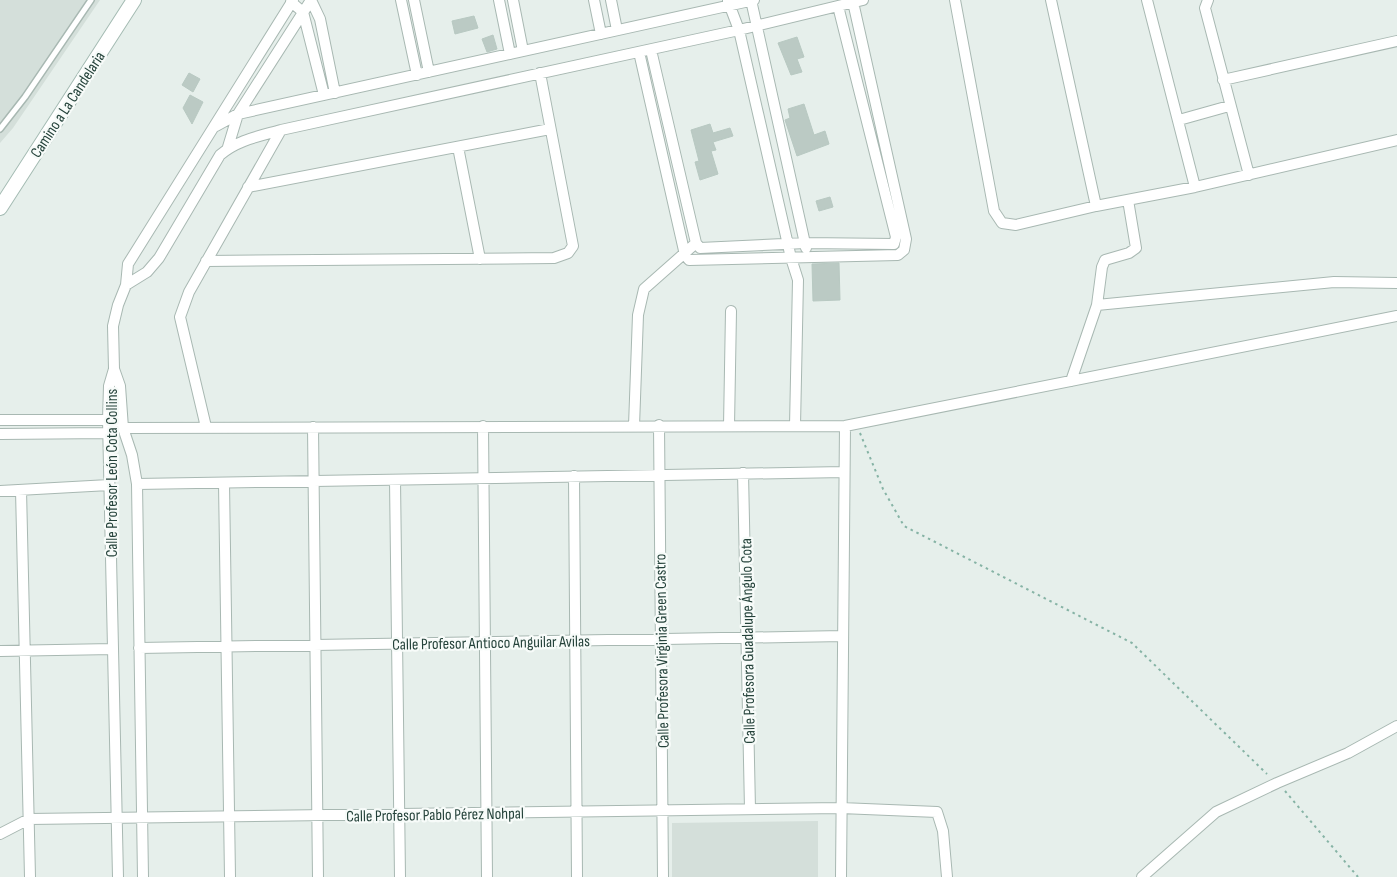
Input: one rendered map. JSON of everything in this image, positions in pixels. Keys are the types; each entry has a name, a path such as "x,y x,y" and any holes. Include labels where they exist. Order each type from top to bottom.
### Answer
{"street":[{"name":"Camino a La Candelaria","path":"0,208 134,0"},
{"path":"228,147 238,114 311,0"},
{"path":"311,0 320,19 335,92"},
{"path":"401,0 417,75"},
{"path":"414,0 429,72"},
{"path":"499,0 510,54"},
{"path":"513,0 523,51"},
{"path":"594,0 601,34"},
{"path":"611,0 617,30"},
{"path":"216,126 238,114 601,34 729,3 752,0 807,257"},
{"path":"956,0 994,211 1002,223 1016,225 1096,206 1195,187 1397,140"},
{"path":"1051,0 1096,206"},
{"path":"1146,0 1179,120 1195,187"},
{"path":"1208,0 1205,8 1229,106 1249,174"},
{"path":"114,370 113,326 118,305 126,285 128,264 202,144 216,126 292,1 303,12 324,95"},
{"path":"126,285 147,272 159,258 220,155 228,147 281,130 639,52 651,50 858,1 906,239 904,250 898,255 887,257 807,257 694,261 685,255 639,52"},
{"path":"729,3 739,30 791,258 798,280 795,426"},
{"path":"651,50 696,243 700,248 805,242 894,244 896,237 838,6"},
{"path":"1223,80 1397,41"},
{"path":"206,261 554,258 568,253 573,246 540,74"},
{"path":"1179,120 1229,106"},
{"path":"248,187 550,129"},
{"path":"206,427 180,317 188,292 281,130"},
{"path":"458,147 480,259"},
{"path":"1070,381 1097,305 1102,267 1105,260 1136,248 1128,200"},
{"path":"634,426 638,315 644,289 685,255 696,243"},
{"path":"1097,305 1334,282 1397,283"},
{"path":"729,426 731,311"},
{"path":"0,434 108,433 123,428 206,427 845,426 1397,316"},
{"name":"Calle Profesor León Cota Collins","path":"114,370 109,386 108,433 118,877"},
{"name":"Calle Profesor León Cota Collins","path":"114,370 120,386 123,428 132,455 137,484 142,877"},
{"path":"0,420 108,420 123,428"},
{"path":"483,426 487,877"},
{"name":"Calle Profesora Virginia Green Castro","path":"659,426 663,877"},
{"path":"841,877 845,426"},
{"path":"313,427 318,877"},
{"path":"137,484 844,472"},
{"name":"Calle Profesora Guadalupe Ángulo Cota","path":"743,473 750,809"},
{"path":"574,476 577,877"},
{"path":"395,480 400,877"},
{"path":"224,483 230,877"},
{"path":"0,491 109,485"},
{"path":"22,490 30,877"},
{"name":"Calle Profesor Antioco Anguilar Avilas","path":"139,648 843,636"},
{"path":"0,651 113,649"},
{"path":"1142,877 1216,812 1276,783 1348,753 1397,726"},
{"name":"Calle Profesor Pablo Pérez Nohpal","path":"29,819 841,808 936,812 943,831 947,877"},
{"path":"0,834 29,819"}],"lane":[{"path":"0,129 25,97 91,0"}],"path":[{"path":"856,424 883,489 904,526 1132,643 1296,802 1358,877"}],"shaded area":[{"path":"0,0 100,0 13,128 0,143"},
{"path":"818,821 818,877 672,877 672,823"}],"building":[{"path":"474,16 478,28 455,34 452,21"},
{"path":"493,35 497,49 487,52 482,39"},
{"path":"797,37 804,57 797,59 802,72 791,75 778,43"},
{"path":"189,73 200,79 193,92 182,85"},
{"path":"190,95 203,102 192,124 183,108"},
{"path":"804,104 814,135 825,131 829,144 797,156 785,120 790,118 788,109"},
{"path":"710,124 713,133 730,128 733,136 713,142 716,150 711,151 718,174 700,180 695,162 699,161 691,130"},
{"path":"830,197 833,207 819,211 816,201"},
{"path":"839,263 840,300 813,301 812,264"}]}
